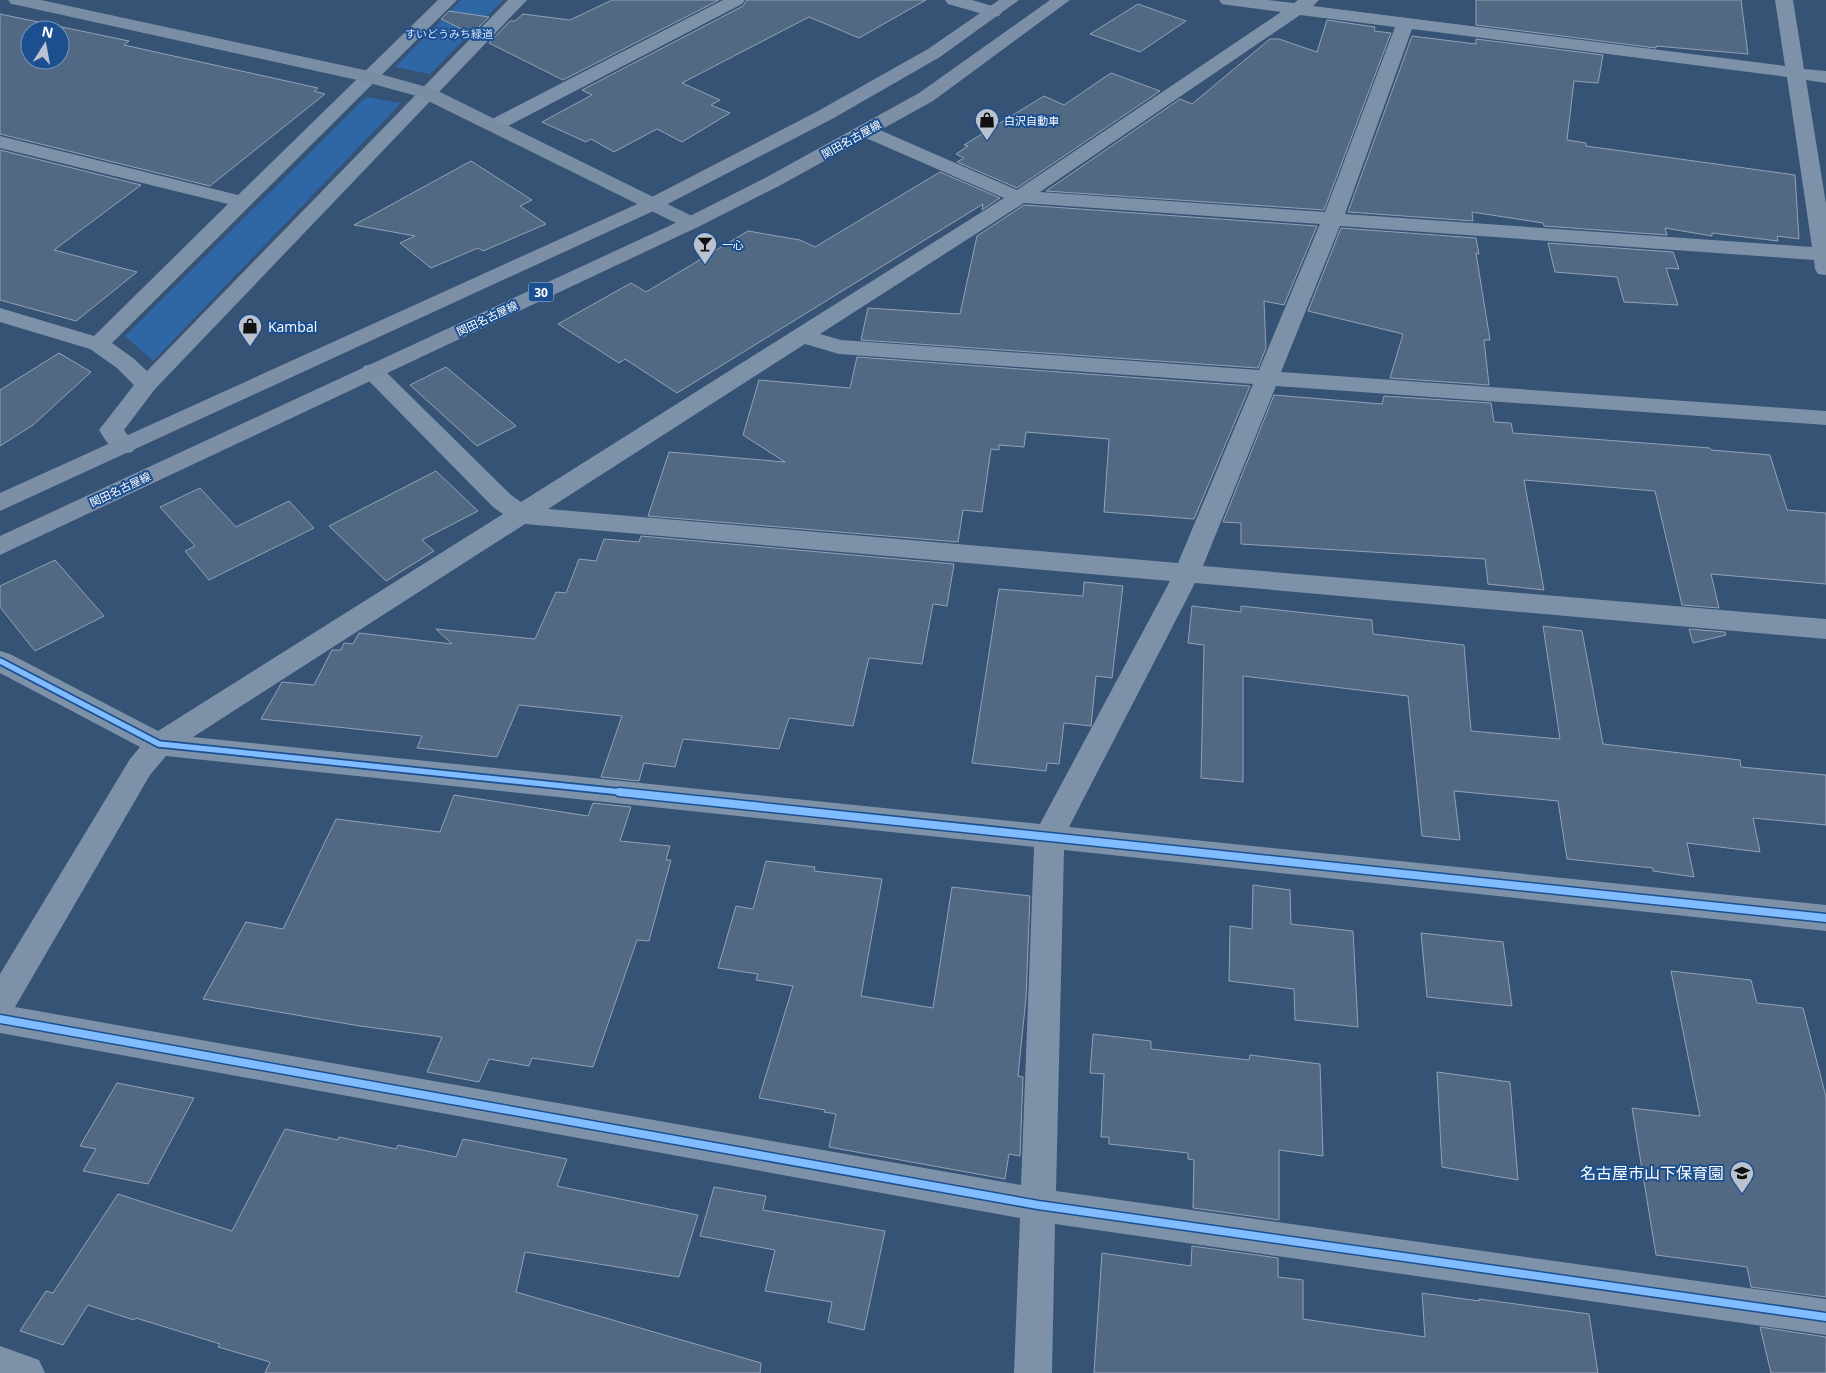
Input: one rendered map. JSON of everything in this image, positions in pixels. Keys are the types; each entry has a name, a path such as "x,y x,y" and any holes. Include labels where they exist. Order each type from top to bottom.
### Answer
{"main road":[{"name":"30","path":"0,504 653,204 859,96 934,54 1010,0"},
{"name":"関田名古屋線","path":"0,546 691,223 866,132 926,97 1061,0"}],"street":[{"path":"17,0 369,77 427,93 691,223"},
{"path":"98,344 448,0"},
{"path":"124,447 111,430 147,384 518,0"},
{"path":"495,125 736,0"},
{"path":"954,0 993,12"},
{"path":"1228,0 1304,4 1405,23 1826,77"},
{"path":"866,132 1020,198 1332,220 1825,262 1784,0"},
{"path":"0,1003 140,768 159,744 1020,198 1304,4"},
{"path":"1034,1373 1049,836 1187,573 1332,220 1405,23"},
{"path":"0,142 243,202"},
{"path":"0,315 98,344 124,363 147,384"},
{"path":"803,336 839,348 1826,418"},
{"path":"372,371 502,500 522,515 1826,629"},
{"path":"0,661 159,744 1826,918"},
{"path":"0,1019 1038,1205 1826,1316"},
{"path":"0,1365 26,1373"}],"green space":[{"name":"すいどうみち緑道","path":"461,0 503,0 430,74 395,67"},
{"path":"366,97 401,103 153,361 125,336"}],"building":[{"path":"612,0 719,0 563,80 489,43 510,21 515,21 523,14 570,20"},
{"path":"747,0 926,0 859,38 809,17 682,83 720,100 711,105 730,113 682,142 657,129 614,152 591,139 586,142 542,122 592,95 582,90 743,6"},
{"path":"1476,0 1741,0 1748,54 1656,46 1656,48 1476,25"},
{"path":"1138,4 1186,21 1140,52 1090,34"},
{"path":"449,11 489,17 472,34 441,19"},
{"path":"0,14 29,20 20,20 20,70 70,70 70,29 129,41 124,45 318,88 314,91 325,94 210,186 0,134"},
{"path":"1327,20 1375,27 1374,31 1391,33 1324,210 1046,191 1180,99 1192,104 1270,39 1279,39 1317,52"},
{"path":"1412,36 1476,44 1476,39 1603,55 1598,83 1574,81 1567,140 1586,143 1586,146 1795,175 1799,239 1777,236 1778,241 1712,233 1712,236 1665,228 1667,235 1544,226 1543,223 1472,212 1473,221 1348,212"},
{"path":"1111,73 1160,91 1017,188 957,162 964,158 956,154 968,146 964,145 1044,96 1064,105"},
{"path":"0,150 141,185 54,250 137,272 76,321 0,300"},
{"path":"471,161 532,200 520,206 546,224 483,251 478,248 431,268 400,243 415,236 354,225"},
{"path":"940,172 1000,198 982,210 983,204 677,393 625,359 619,363 558,324 631,283 646,292 748,231 800,240 815,247"},
{"path":"1024,205 1317,226 1284,305 1264,301 1266,348 1258,368 861,340 868,308 960,314 977,236"},
{"path":"1341,228 1476,238 1479,254 1476,253 1490,340 1484,340 1489,385 1390,378 1403,334 1308,311"},
{"path":"1548,243 1673,252 1679,269 1666,268 1678,305 1624,302 1617,277 1555,272"},
{"path":"59,353 91,372 33,425 0,446 0,390"},
{"path":"857,357 1250,386 1194,519 1104,512 1109,439 1026,432 1024,447 999,445 999,450 991,449 982,512 963,510 958,542 648,516 669,452 785,462 743,435 759,380 850,388"},
{"path":"446,367 516,426 477,446 410,385"},
{"path":"1274,395 1382,404 1384,396 1491,403 1494,422 1511,423 1513,433 1710,448 1711,450 1770,455 1787,510 1826,513 1826,584 1711,574 1719,608 1682,605 1655,491 1524,480 1544,590 1488,584 1485,559 1241,544 1241,523 1223,522"},
{"path":"436,471 478,511 422,540 434,551 386,581 329,526"},
{"path":"200,488 236,527 289,501 314,528 209,580 185,551 195,546 160,507"},
{"path":"641,536 954,564 947,606 933,604 922,664 869,658 853,726 789,718 779,749 683,739 675,767 644,763 639,781 601,777 622,716 519,705 497,757 417,748 422,736 261,719 282,682 314,685 332,650 341,650 344,643 353,644 359,633 452,644 436,629 535,639 556,592 566,593 579,559 596,561 604,539 639,542"},
{"path":"55,560 104,616 35,651 0,607 0,586"},
{"path":"1084,582 1123,586 1112,678 1096,676 1091,726 1064,723 1059,764 1047,763 1046,771 972,763 999,589 1083,596"},
{"path":"1192,606 1241,612 1241,606 1372,620 1373,634 1464,645 1471,731 1560,739 1543,626 1582,631 1603,744 1740,760 1741,767 1826,775 1826,825 1753,818 1760,852 1687,843 1694,877 1653,871 1653,868 1567,859 1558,801 1454,791 1460,840 1422,836 1408,696 1243,676 1243,782 1201,778 1204,645 1188,643"},
{"path":"1689,629 1725,632 1726,635 1693,643"},
{"path":"454,795 588,816 593,803 631,807 620,841 670,846 666,860 671,860 649,941 637,940 593,1067 532,1058 529,1066 489,1059 479,1082 427,1072 442,1037 360,1026 203,999 246,922 283,929 336,819 440,832"},
{"path":"766,861 815,867 814,871 882,879 861,996 933,1008 952,887 1030,896 1026,998 1018,1076 1023,1077 1020,1156 1009,1154 1005,1179 829,1147 836,1114 824,1112 825,1110 759,1098 793,986 756,980 758,974 718,968 736,906 753,909"},
{"path":"1253,885 1290,890 1291,924 1353,931 1358,1027 1295,1020 1294,989 1229,981 1230,926 1252,929"},
{"path":"1421,933 1503,942 1512,1006 1427,997"},
{"path":"1671,971 1751,980 1757,1003 1803,1008 1826,1097 1826,1297 1751,1287 1747,1267 1656,1255 1632,1108 1700,1116"},
{"path":"1093,1034 1151,1041 1151,1049 1249,1060 1250,1055 1320,1064 1323,1156 1279,1150 1279,1220 1193,1208 1194,1160 1188,1159 1188,1153 1109,1144 1109,1137 1101,1137 1104,1074 1090,1073"},
{"path":"1437,1072 1510,1082 1518,1180 1442,1167"},
{"path":"117,1083 194,1098 148,1184 83,1171 96,1149 80,1146"},
{"path":"285,1129 338,1140 339,1137 396,1149 398,1145 456,1157 463,1139 567,1159 557,1186 698,1215 679,1277 525,1252 516,1292 761,1363 760,1373 265,1373 270,1362 218,1347 220,1344 88,1305 63,1345 20,1331 46,1291 53,1293 118,1194 232,1231"},
{"path":"714,1187 766,1196 763,1210 885,1231 864,1330 828,1322 832,1302 765,1291 775,1250 700,1236"},
{"path":"1192,1246 1278,1258 1278,1277 1303,1280 1303,1319 1425,1337 1422,1293 1589,1314 1598,1373 1094,1373 1102,1253 1191,1266"},
{"path":"1760,1327 1826,1337 1826,1373 1771,1373"}],"cycle path":[{"path":"0,661 159,744 1826,918"},
{"path":"0,1019 1038,1205 1826,1317"}],"place":[{"name":"白沢自動車","path":"987,141"},
{"name":"一心","path":"705,265"},
{"name":"Kambal","path":"250,347"},
{"name":"名古屋市山下保育園","path":"1742,1194"}]}
